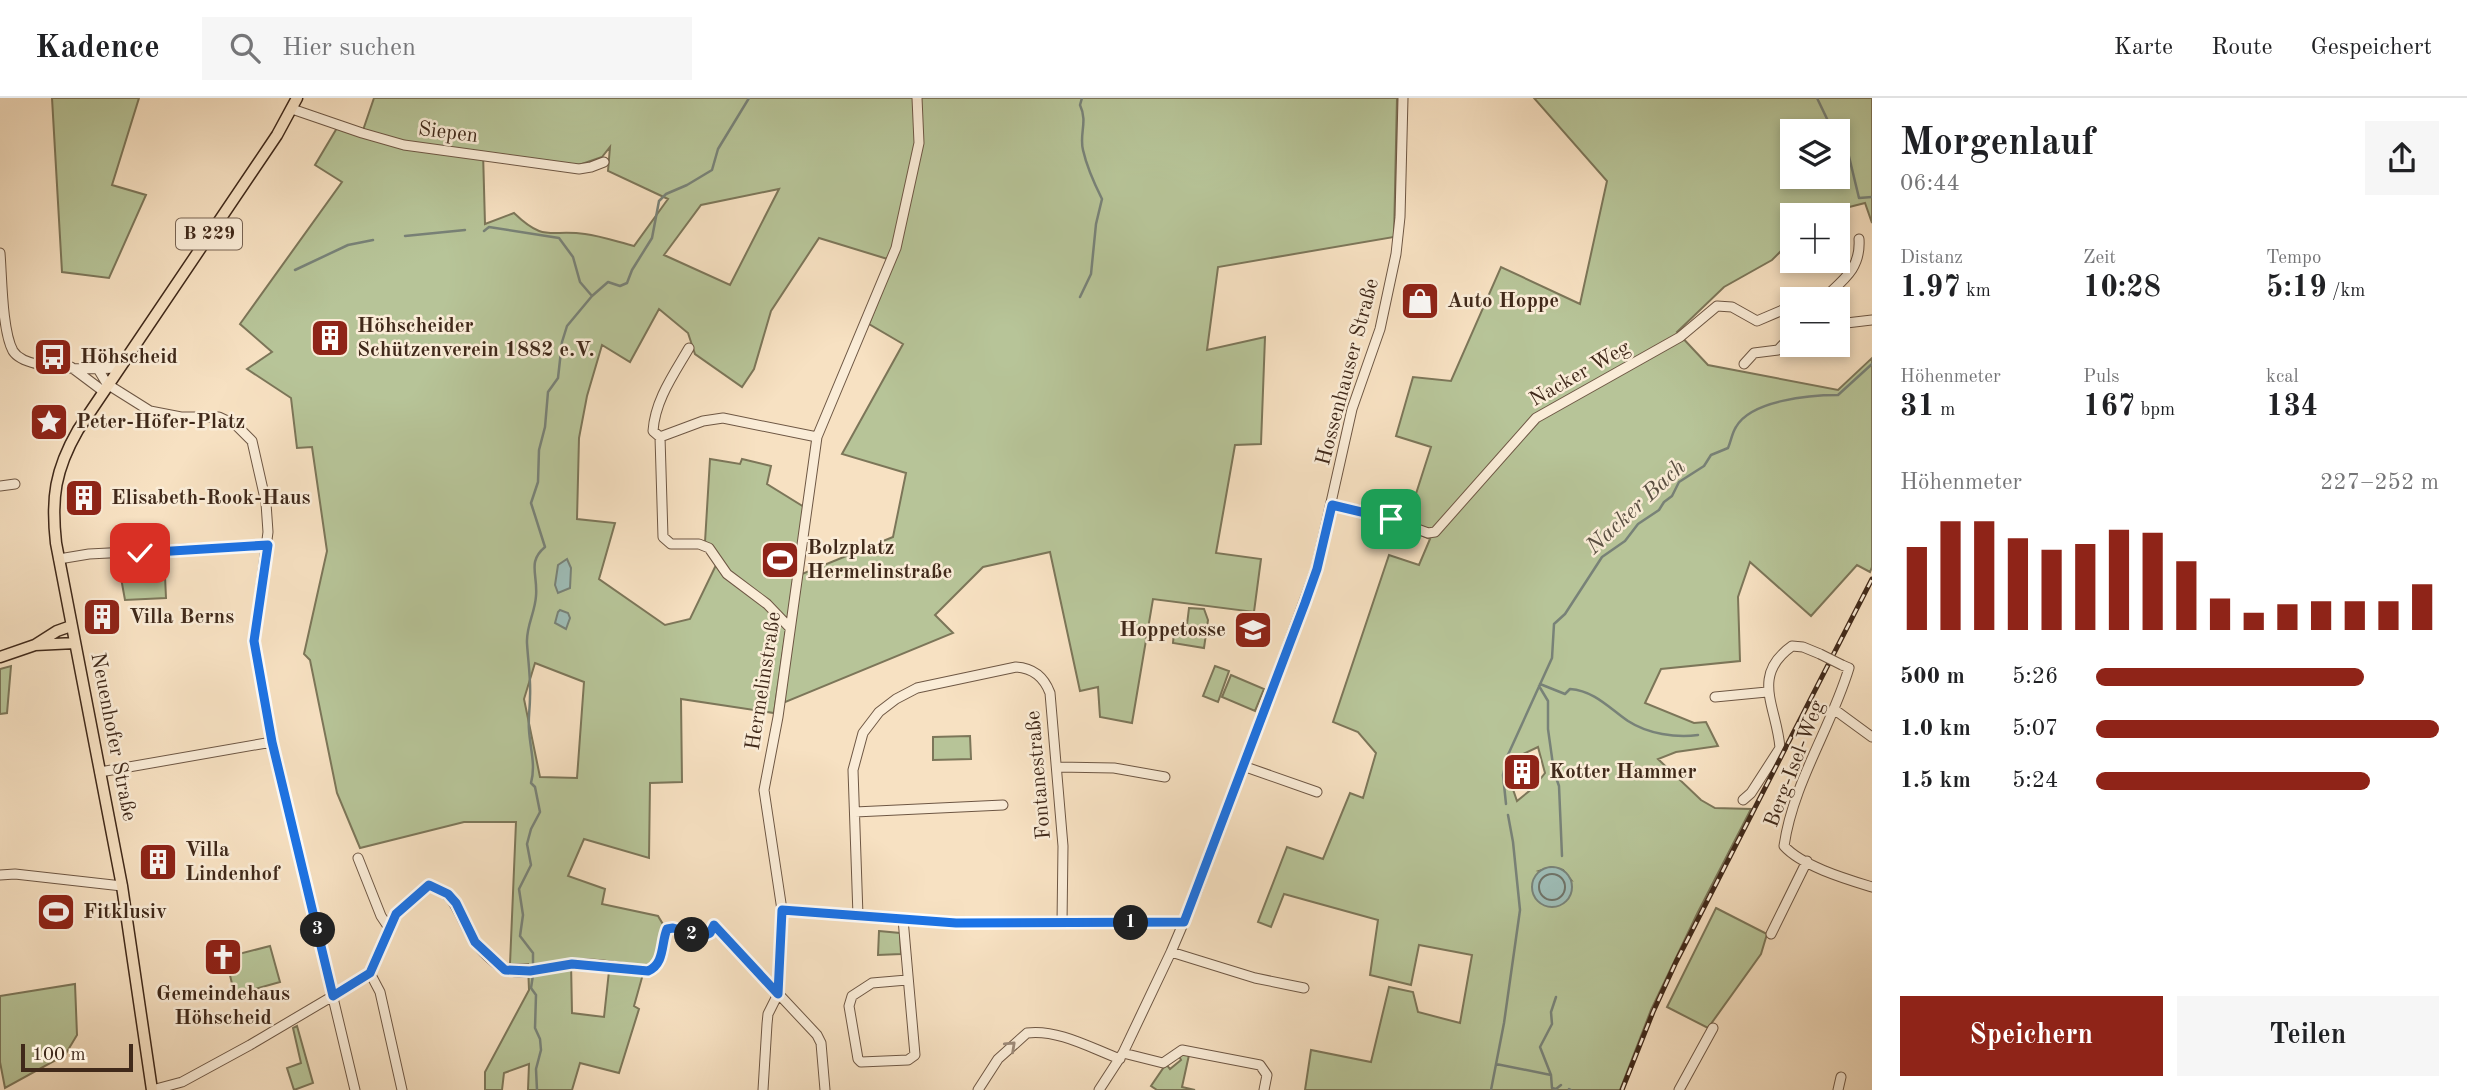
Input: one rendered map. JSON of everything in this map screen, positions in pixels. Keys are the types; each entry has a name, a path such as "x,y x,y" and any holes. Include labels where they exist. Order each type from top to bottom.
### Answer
{"main road":[{"name":"B 229","path":"105,388 277,135 294,103"},
{"name":"Neuenhofer Straße","path":"105,388 78,430 61,464 53,502 59,559 71,626 122,886 152,1090"},
{"path":"0,657 35,645 71,626"},
{"path":"35,645 75,643"}],"street":[{"name":"Hermelinstraße","path":"763,1090 766,1024 778,994 782,910 764,790 778,717 817,438 896,248 919,143 917,98"},
{"name":"Hossenhauser Straße","path":"1099,1090 1121,1056 1198,891 1309,592 1332,505 1352,409 1380,330 1396,254 1400,217 1403,98"},
{"name":"Siepen","path":"294,103 362,133 404,145 579,169 604,162"},
{"path":"1835,287 1855,267 1859,239"},
{"path":"0,253 2,307 10,343 19,358 38,364 118,368"},
{"name":"Nacker Weg","path":"1332,505 1377,514 1428,533 1435,532 1528,425 1542,415 1667,345 1717,306 1732,307 1757,321 1780,311"},
{"path":"1850,323 1872,320"},
{"path":"690,348 664,391 655,413 653,432 660,436 703,421 723,418 817,438"},
{"path":"1744,364 1754,353 1780,348"},
{"path":"71,367 150,411 181,417 219,417 242,430 251,441 266,503 268,545 254,641 272,742 355,1090"},
{"path":"98,369 105,388"},
{"path":"660,436 663,537 671,544 699,544 709,548 727,574 767,604 790,628"},
{"path":"0,486 15,484"},
{"path":"59,559 89,554 268,545"},
{"name":"Berg-Isel-Weg","path":"1767,692 1770,670 1776,660 1792,646 1803,647 1846,666 1835,710 1806,774 1784,842 1785,848 1807,861"},
{"name":"Fontanestraße","path":"858,916 853,770 863,733 879,712 917,688 1016,667 1027,668 1037,674 1049,692 1058,766 1063,845 1062,923"},
{"path":"1715,697 1767,692 1773,709 1780,748 1751,793 1743,800"},
{"path":"1835,710 1872,737"},
{"path":"100,772 272,742"},
{"path":"1243,765 1317,792"},
{"path":"1058,766 1114,768 1165,777"},
{"path":"855,812 1003,806"},
{"path":"358,858 381,916 389,928"},
{"path":"1771,934 1807,861 1872,887"},
{"path":"0,875 15,874 122,886"},
{"path":"152,1090 182,1082 370,973 396,914 429,885 448,894 456,903 475,942 496,963 509,971 532,971 572,964 652,970 660,960 667,929 673,928 703,936 710,933 714,925 817,1035 822,1050 825,1090"},
{"path":"782,910 956,923 1184,922"},
{"path":"903,919 915,1052 914,1058 861,1062 858,1059 849,1006 852,996 872,983 908,980"},
{"path":"1171,952 1255,978 1304,988"},
{"path":"370,973 380,992 402,1090"},
{"path":"1679,1090 1713,1028"},
{"path":"978,1090 998,1059 1021,1037 1033,1032 1061,1037 1121,1056 1163,1063 1182,1050 1260,1065 1267,1075 1264,1090"},
{"path":"1838,1090 1841,1077"}],"green space":[{"path":"52,98 139,98 112,185 146,195 109,278 62,272"},
{"path":"374,98 1397,98 1394,237 1218,267 1207,350 1265,337 1261,444 1235,445 1216,553 1261,559 1254,612 1153,599 1132,723 1100,717 1098,687 1080,691 1050,552 983,567 935,615 953,633 783,703 802,574 893,537 906,473 842,454 903,344 869,324 894,261 819,238 771,311 754,369 742,387 695,354 688,333 659,309 630,362 602,345 587,396 579,438 577,519 615,523 599,579 665,625 690,619 717,563 705,542 710,459 740,464 742,459 771,466 767,484 804,507 774,713 681,699 682,782 650,783 649,858 584,839 568,876 605,889 602,904 658,916 664,926 654,963 641,966 571,962 572,1013 604,1017 609,971 643,974 634,1006 639,1009 619,1073 580,1063 572,1090 528,1090 529,1064 504,1073 502,1090 485,1090 485,1072 529,990 528,964 510,964 516,822 464,822 360,848 337,793 310,660 304,654 327,551 312,447 297,448 291,398 247,369 272,352 240,324 342,182 315,165 337,128 361,136","holes":["610,147 608,171 668,199 634,246 591,235 541,232 514,213 485,224 483,152 579,165 602,157","779,189 730,285 664,255 701,205","535,663 584,682 577,778 540,777 524,699"]},
{"path":"1534,98 1872,98 1872,223 1865,203 1850,207 1850,203 1780,203 1780,252 1772,260 1724,287 1677,332 1708,365 1838,390 1872,358 1872,567 1870,572 1857,565 1811,616 1750,562 1738,597 1740,661 1661,669 1645,703 1694,723 1706,722 1718,746 1676,752 1658,759 1701,800 1715,808 1751,809 1651,1010 1620,1090 1305,1090 1311,1050 1371,1062 1389,987 1413,992 1418,1012 1460,1023 1472,955 1419,945 1411,985 1370,975 1378,920 1284,894 1271,927 1258,922 1287,847 1323,859 1350,793 1363,798 1376,753 1358,732 1333,722 1389,555 1419,565 1430,539 1405,528 1431,447 1396,436 1413,377 1451,381 1501,267 1580,304 1607,181","holes":["1538,747 1545,773 1533,788 1517,801 1504,763","1551,867 1563,870 1571,880 1539,871"]},
{"path":"164,554 166,598 125,600 117,556"},
{"path":"1189,608 1204,609 1208,620 1204,648 1173,643 1174,632 1186,633"},
{"path":"11,666 7,713 0,714 0,669"},
{"path":"1215,666 1229,671 1218,702 1203,696"},
{"path":"1231,675 1264,689 1255,711 1222,697"},
{"path":"970,736 971,759 933,760 933,737"},
{"path":"1716,908 1767,934 1761,954 1708,1028 1667,1007"},
{"path":"879,931 900,933 901,954 878,955"},
{"path":"270,946 280,982 241,993 240,990 234,992 228,967 231,965 231,956"},
{"path":"75,984 77,1035 65,1055 5,1088 0,1062 0,996"},
{"path":"297,1026 313,1083 294,1090 287,1068 301,1063 293,1028"},
{"path":"1189,1055 1182,1087 1195,1090 1157,1090 1151,1086 1166,1064 1170,1069 1181,1060 1179,1056"}],"water":[{"path":"567,559 571,568 570,588 558,593 555,585 558,565"},
{"path":"560,610 568,613 570,618 566,629 555,623"},
{"path":"1552,867 1566,873 1572,887 1566,901 1552,907 1538,901 1532,887 1538,873"}],"waterway":[{"path":"533,968 533,953 520,936 523,915 519,889 531,865 527,844 540,812 535,787 531,783 533,763 529,726 527,637 536,596 535,563 545,547 531,503 538,482 539,450 545,427 548,392 558,378 562,342 567,326 592,296 608,282 620,286 627,283 652,238 659,201 666,194 712,170 718,149 749,98"},
{"path":"1080,297 1091,274 1096,224 1102,199 1083,150 1083,117 1080,105 1082,98"},
{"name":"Nacker Bach","path":"1817,98 1827,119"},
{"name":"Nacker Bach","path":"1850,161 1859,198 1872,197"},
{"path":"484,231 489,227 559,238 573,257 580,282 592,296"},
{"path":"405,236 465,230"},
{"path":"295,270 348,245 373,240"},
{"name":"Nacker Bach","path":"1506,804 1503,775 1507,757 1552,658 1554,624 1565,614 1602,557 1625,541 1638,524 1659,510 1672,496 1679,482 1704,466 1711,455 1728,448 1735,429 1744,418 1754,411 1782,401 1838,395 1872,364"},
{"path":"1540,684 1565,694 1570,689 1587,693 1628,721 1653,732 1681,736 1698,735"},
{"path":"1539,686 1548,701 1548,729 1554,772 1559,786 1562,856"},
{"name":"Nacker Bach","path":"1491,1090 1504,1023 1520,910 1508,815"},
{"path":"533,975 531,988 536,995 535,1028 541,1050 536,1069 537,1090"},
{"path":"1556,997 1551,1012 1552,1024 1540,1047 1551,1075 1552,1088 1556,1089 1561,1085"},
{"path":"1496,1064 1551,1075"}],"railway":[{"path":"1622,1090 1676,962 1872,579"}],"place":[{"name":"Auto Hoppe","path":"1420,301"},
{"name":"Höhscheider Schützenverein 1882 e.V.","path":"330,338"},
{"name":"Höhscheid","path":"53,357"},
{"name":"Peter-Höfer-Platz","path":"49,422"},
{"name":"Elisabeth-Rook-Haus","path":"84,498"},
{"name":"Bolzplatz Hermelinstraße","path":"780,560"},
{"name":"Villa Berns","path":"102,617"},
{"name":"Hoppetosse","path":"1253,630"},
{"name":"Kotter Hammer","path":"1522,772"},
{"name":"Villa Lindenhof","path":"158,862"},
{"name":"Fitklusiv","path":"56,912"},
{"name":"Gemeindehaus Höhscheid","path":"223,957"}],"route":[{"path":"140,553 268,545 254,641 272,742 333,996 370,973 396,914 429,885 448,894 456,903 475,942 505,970 530,971 572,964 648,971 660,960 667,929 673,928 703,936 710,933 714,925 778,994 782,910 956,923 1184,922 1305,603 1317,569 1332,505 1391,519"}]}
